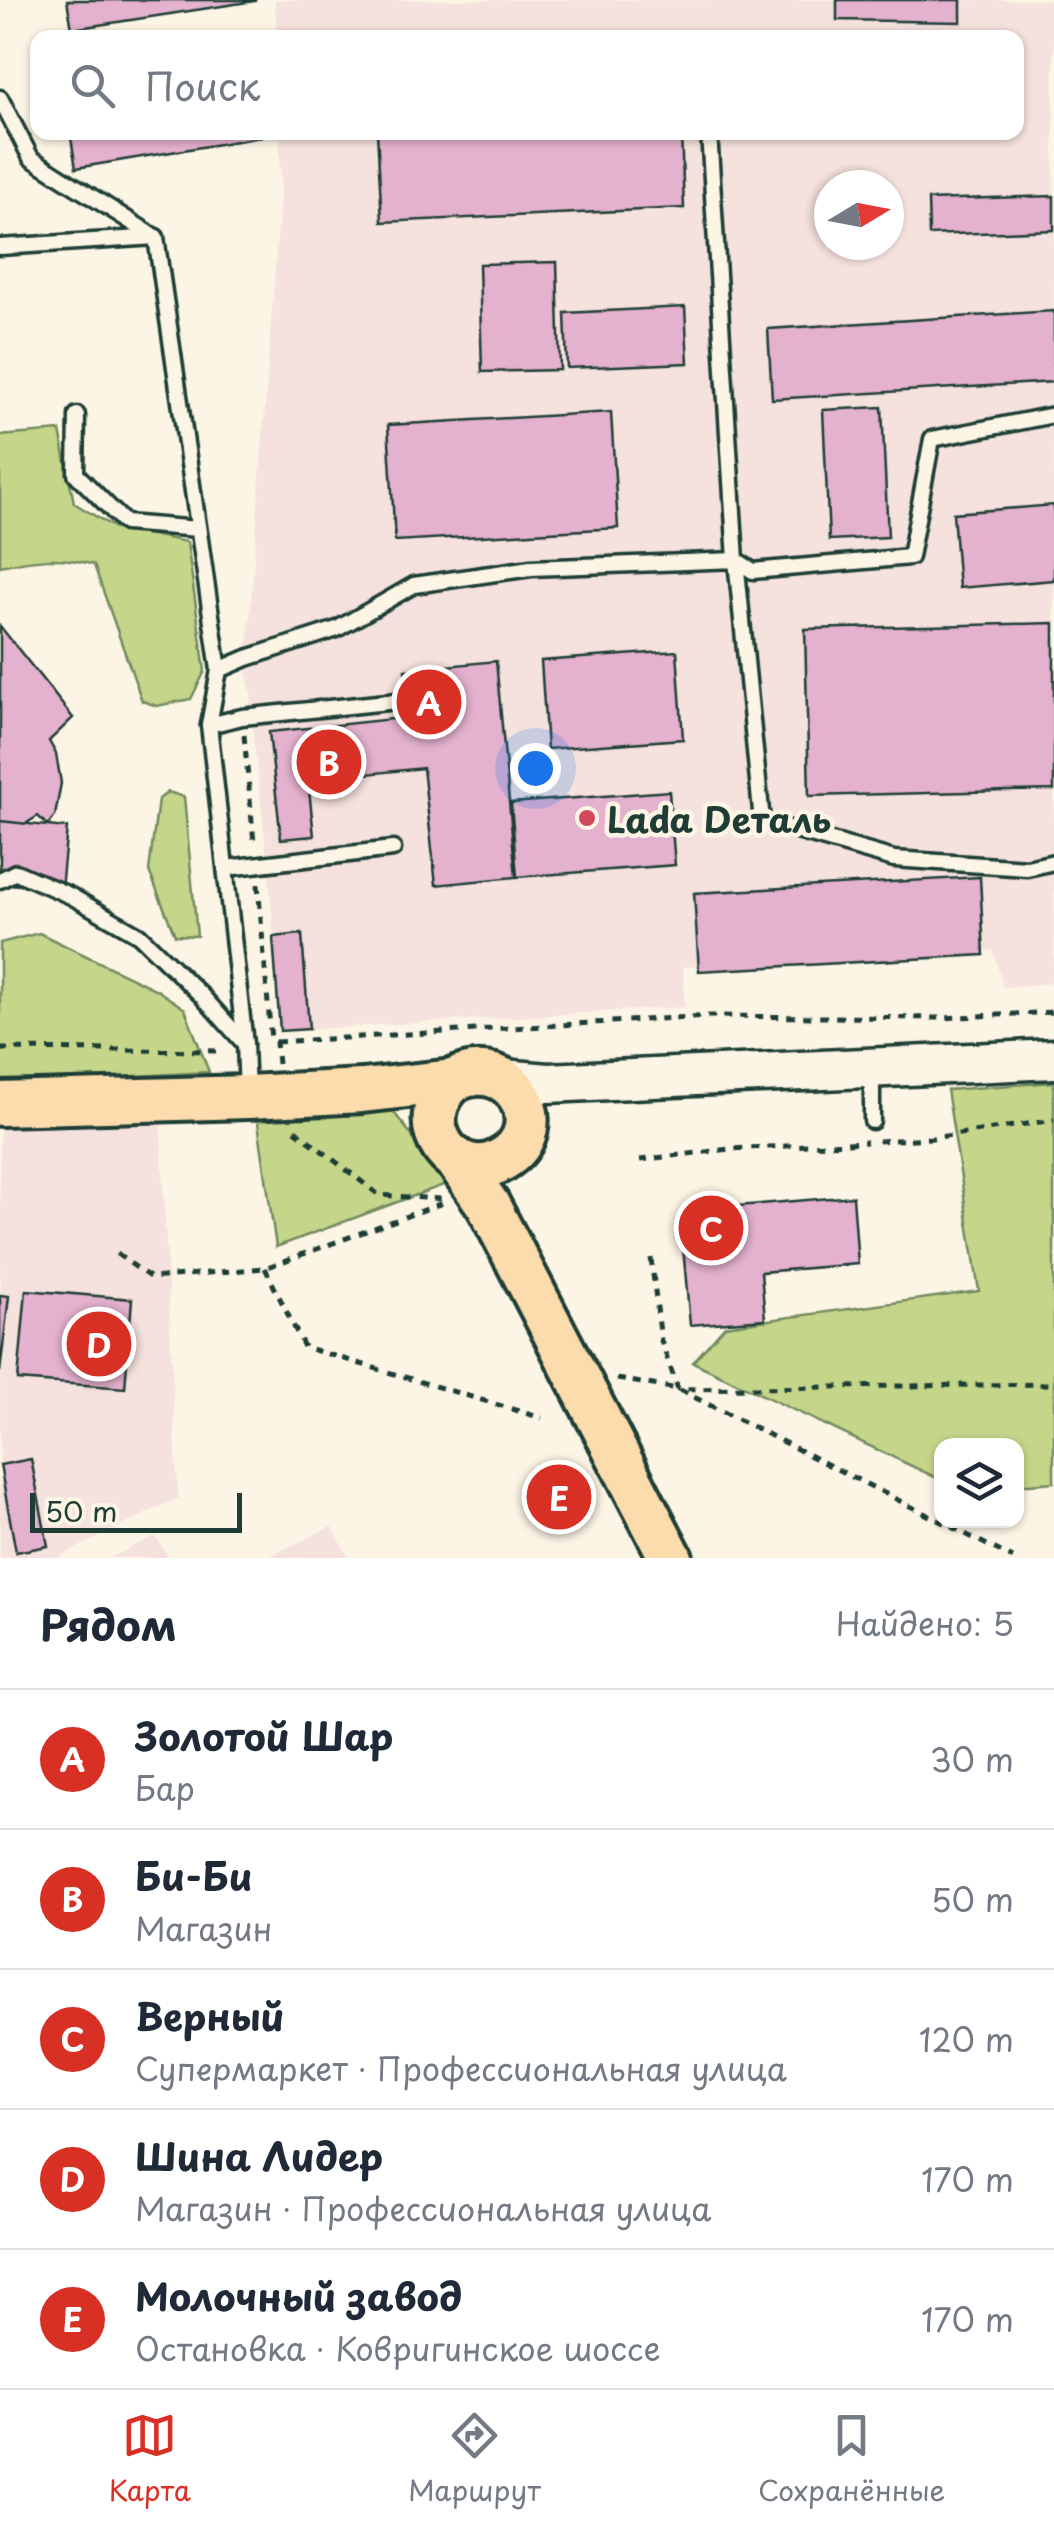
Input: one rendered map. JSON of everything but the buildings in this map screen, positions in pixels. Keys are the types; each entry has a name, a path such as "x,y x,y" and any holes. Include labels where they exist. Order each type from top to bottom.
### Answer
{"main road":[{"path":"620,1080 558,1107 495,1163 469,1164 445,1144 437,1102 453,1081 478,1072 548,1083 1054,1058"},
{"path":"504,1079 521,1098 526,1124 497,1183 499,1210 509,1245"},
{"path":"0,1104 264,1096 453,1081"},
{"path":"362,1091 390,1096 412,1106 445,1144 488,1205 671,1558"}],"lane":[{"path":"0,98 31,158 156,237 218,670 210,725 245,1048 264,1096"},
{"path":"710,140 736,560 762,822 894,860 1027,868 1054,862"},
{"path":"0,248 156,237"},
{"path":"77,415 76,474 125,523 198,529"},
{"path":"218,670 337,629 414,586 531,568 736,560 753,572 910,557 932,439 1054,415"},
{"path":"210,725 242,717 407,700"},
{"path":"226,868 392,849"},
{"path":"0,880 16,872 71,896 139,935 202,996 245,1048"},
{"path":"872,1068 872,1121"}],"path":[{"path":"116,1254 151,1278 265,1268 453,1199 379,1196 286,1123 264,1096 274,1041 242,717"},
{"path":"0,1049 245,1048 274,1041 710,1016 941,1018 1054,1012"},
{"path":"640,1160 728,1149 932,1138 1054,1120"},
{"path":"652,1258 661,1341 678,1389 1012,1558"},
{"path":"265,1268 304,1347 542,1418"},
{"path":"613,1379 678,1389 1054,1384"}],"shaded area":[{"path":"275,0 1054,0 1054,983 1003,987 993,950 683,967 685,1007 280,1031 247,658 281,183 279,140 1024,140 1024,30 277,30"},
{"path":"160,1110 178,1498 57,1558 0,1558 0,1115"},
{"path":"332,1526 349,1558 266,1558"},
{"path":"155,1536 169,1558 110,1558"}],"green space":[{"path":"60,431 74,503 115,528 187,542 205,671 191,699 157,706 142,701 94,565 47,559 0,566 0,436"},
{"path":"168,792 184,797 197,936 175,935 149,871 158,800"},
{"path":"39,933 157,990 185,1009 209,1072 6,1083 0,1079 0,943"},
{"path":"1054,1082 1054,1482 1024,1484 1024,1438 934,1438 934,1477 693,1362 725,1326 979,1291 947,1090"},
{"path":"256,1109 392,1110 449,1183 276,1247"}],"place":[{"name":"Золотой Шар","path":"429,702"},
{"name":"Би-Би","path":"329,762"},
{"name":"Lada Dеталь","path":"587,818"},
{"name":"Верный","path":"711,1228"},
{"name":"Шина Лидер","path":"99,1344"},
{"name":"Молочный завод","path":"559,1497"}]}
